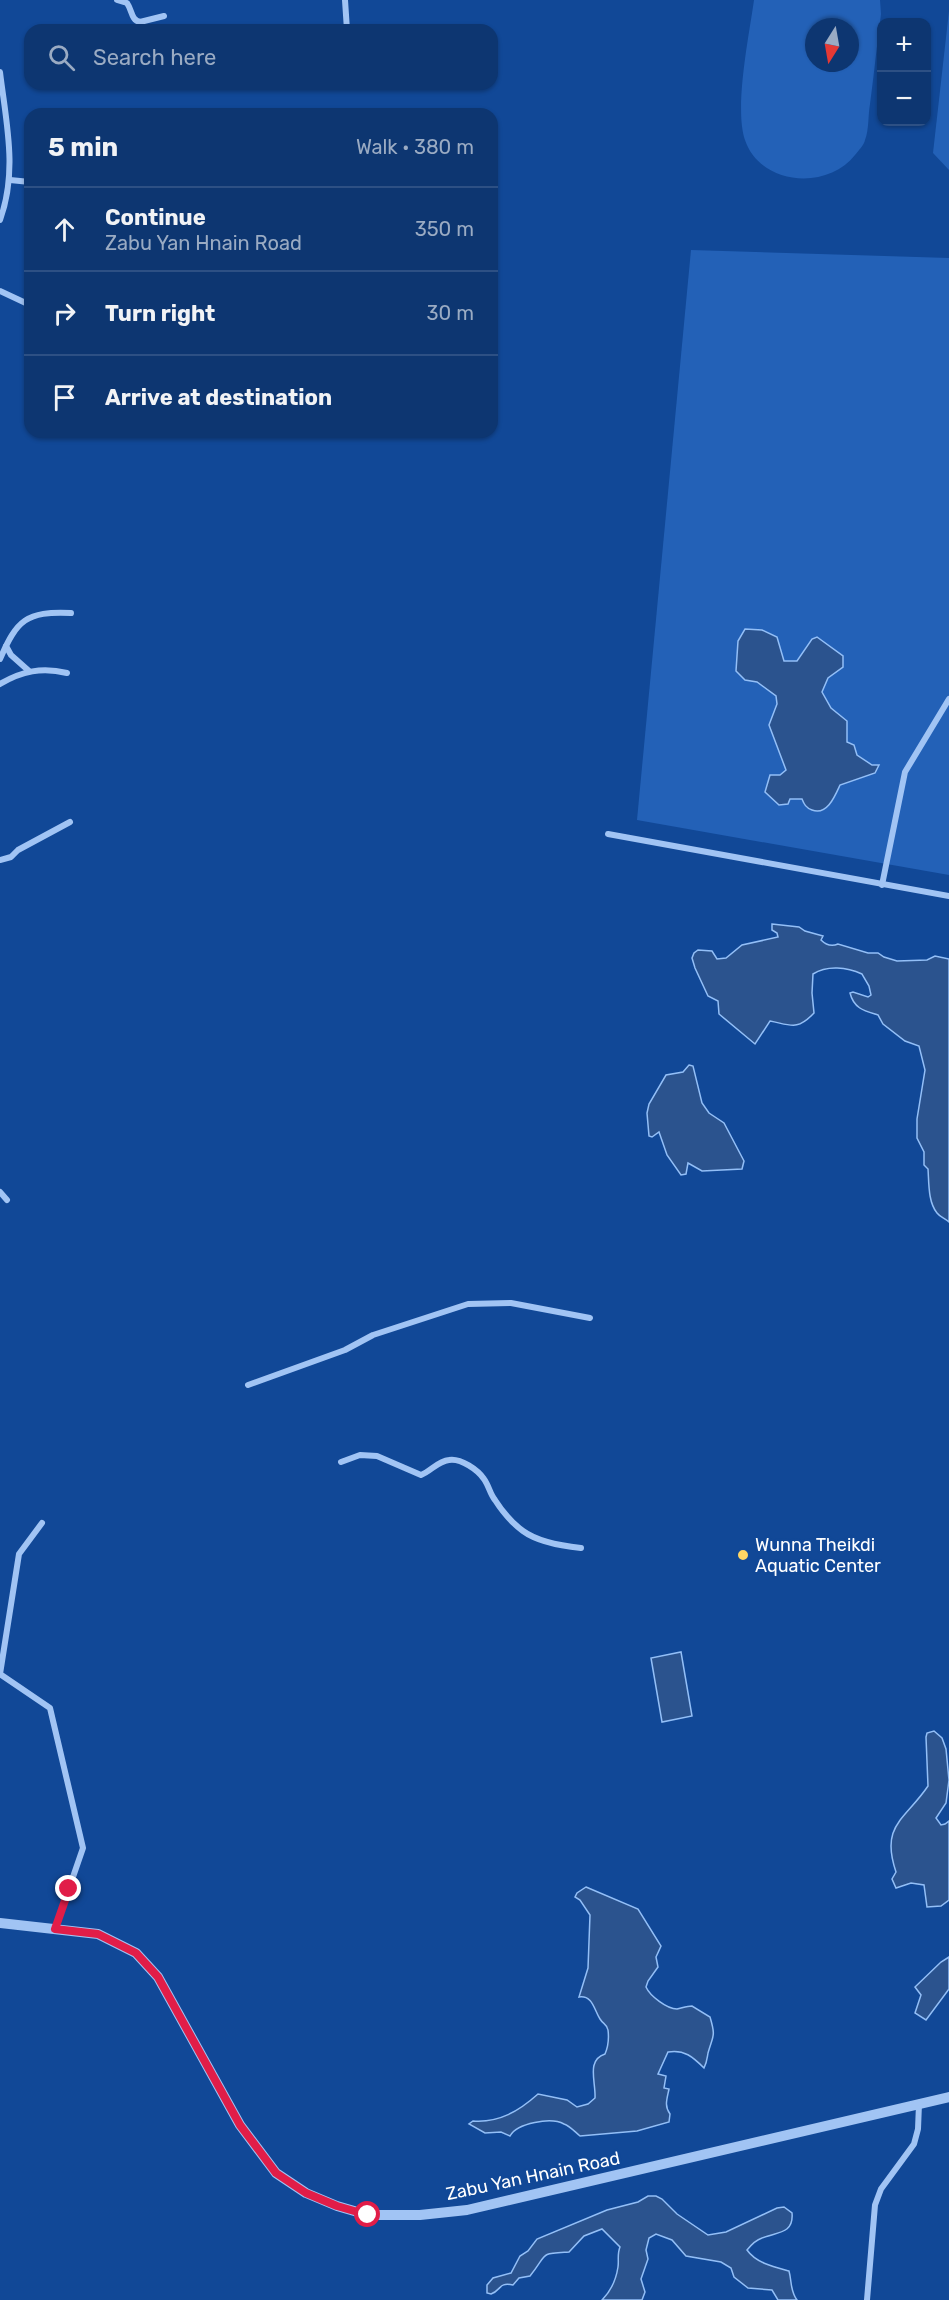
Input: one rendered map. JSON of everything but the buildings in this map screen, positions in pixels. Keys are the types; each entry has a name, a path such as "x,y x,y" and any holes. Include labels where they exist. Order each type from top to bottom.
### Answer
{"street":[{"path":"117,0 127,3 136,21 164,16"},
{"path":"345,0 347,24"},
{"path":"0,72 10,159 10,180 0,220"},
{"path":"10,180 24,181"},
{"path":"0,291 24,302"},
{"path":"0,659 16,626 39,615 71,613"},
{"path":"6,646 11,655 29,671"},
{"path":"0,684 29,671 56,670 67,673"},
{"path":"882,885 905,772 949,699"},
{"path":"0,860 70,822"},
{"path":"608,834 949,896"},
{"path":"0,1192 7,1200"},
{"path":"248,1385 345,1350 373,1335 468,1304 511,1303 590,1318"},
{"path":"341,1462 360,1455 377,1456 421,1475 430,1472 439,1463 450,1459 462,1463 474,1468 484,1479 493,1498 524,1532 562,1546 581,1548"},
{"path":"42,1523 19,1554 0,1674 50,1708 83,1848 55,1929"},
{"name":"Zabu Yan Hnain Road","path":"0,1923 98,1934 136,1953 158,1977 240,2125 276,2173 306,2193 337,2206 368,2215 420,2215 467,2210 949,2097"},
{"path":"867,2300 875,2205 881,2189 914,2144 918,2129 919,2103"}],"shaded area":[{"path":"754,0 880,0 881,14 880,18 877,18 877,45 868,127 861,148 843,167 812,178 795,178 779,174 765,166 753,155 745,140 742,126 744,72"},
{"path":"949,11 949,170 933,153"},
{"path":"691,250 949,258 949,875 637,820"},
{"path":"745,629 762,630 777,637 784,661 797,661 812,639 817,637 843,656 843,667 828,678 822,692 831,708 847,721 847,742 854,745 857,755 872,765 879,765 875,773 840,785 830,804 822,810 810,809 802,799 790,799 788,804 779,805 765,792 770,775 780,775 786,770 769,725 777,704 776,696 757,682 745,680 736,671 738,641"},
{"path":"772,924 799,927 823,936 821,940 829,945 838,944 868,953 878,953 897,961 927,960 935,956 949,959 949,1222 934,1209 928,1169 924,1165 924,1152 917,1138 917,1119 925,1070 919,1046 905,1041 883,1024 878,1015 854,1003 850,993 868,997 871,995 862,974 837,968 824,969 813,974 814,1013 803,1022 794,1025 770,1021 755,1044 719,1014 718,1001 708,996 695,968 692,958 694,953 698,950 712,951 717,959 726,958 742,945 778,937 777,933 772,930"},
{"path":"689,1065 693,1066 702,1103 709,1113 724,1123 744,1161 742,1169 702,1171 688,1163 686,1174 681,1175 667,1155 659,1132 652,1137 649,1136 647,1113 649,1104 666,1075 683,1072"},
{"path":"681,1652 692,1716 662,1722 651,1658"},
{"path":"934,1731 942,1738 946,1749 949,1780 946,1803 936,1818 941,1825 949,1821 949,1900 941,1906 927,1907 924,1885 911,1883 896,1888 892,1879 896,1872 891,1844 897,1824 928,1786 926,1737 927,1733"},
{"path":"586,1887 638,1909 661,1946 656,1957 658,1967 646,1987 651,1994 668,2007 677,2009 692,2006 710,2017 713,2036 705,2066 704,2068 684,2053 668,2052 658,2074 666,2076 664,2088 669,2089 666,2102 670,2114 669,2122 637,2131 580,2136 566,2125 551,2121 535,2122 514,2131 510,2136 501,2132 485,2133 469,2124 473,2121 491,2120 508,2115 538,2094 567,2100 577,2107 588,2104 595,2098 594,2066 599,2057 605,2054 608,2033 607,2026 600,2019 590,2001 579,1997 588,1968 590,1915 580,1900 575,1897"},
{"path":"949,1957 949,1989 926,2020 915,2013 921,1995 915,1987"},
{"path":"648,2196 662,2199 677,2214 708,2235 726,2232 777,2208 784,2207 792,2213 792,2220 787,2229 760,2239 747,2250 760,2261 789,2271 792,2290 797,2300 778,2300 772,2290 748,2288 734,2277 731,2268 721,2262 686,2256 672,2240 656,2234 649,2238 646,2250 648,2259 641,2279 645,2292 642,2300 602,2300 614,2281 620,2247 602,2229 584,2236 569,2252 548,2254 530,2276 519,2278 513,2285 502,2285 491,2294 487,2293 487,2285 493,2278 511,2273 520,2256 528,2251 537,2239 607,2210 638,2202"}],"place":[{"name":"Wunna Theikdi Aquatic Center","path":"743,1555"}],"route":[{"path":"69,1889 55,1929 98,1934 136,1953 158,1977 240,2125 276,2173 306,2193 337,2206 368,2215"}]}
